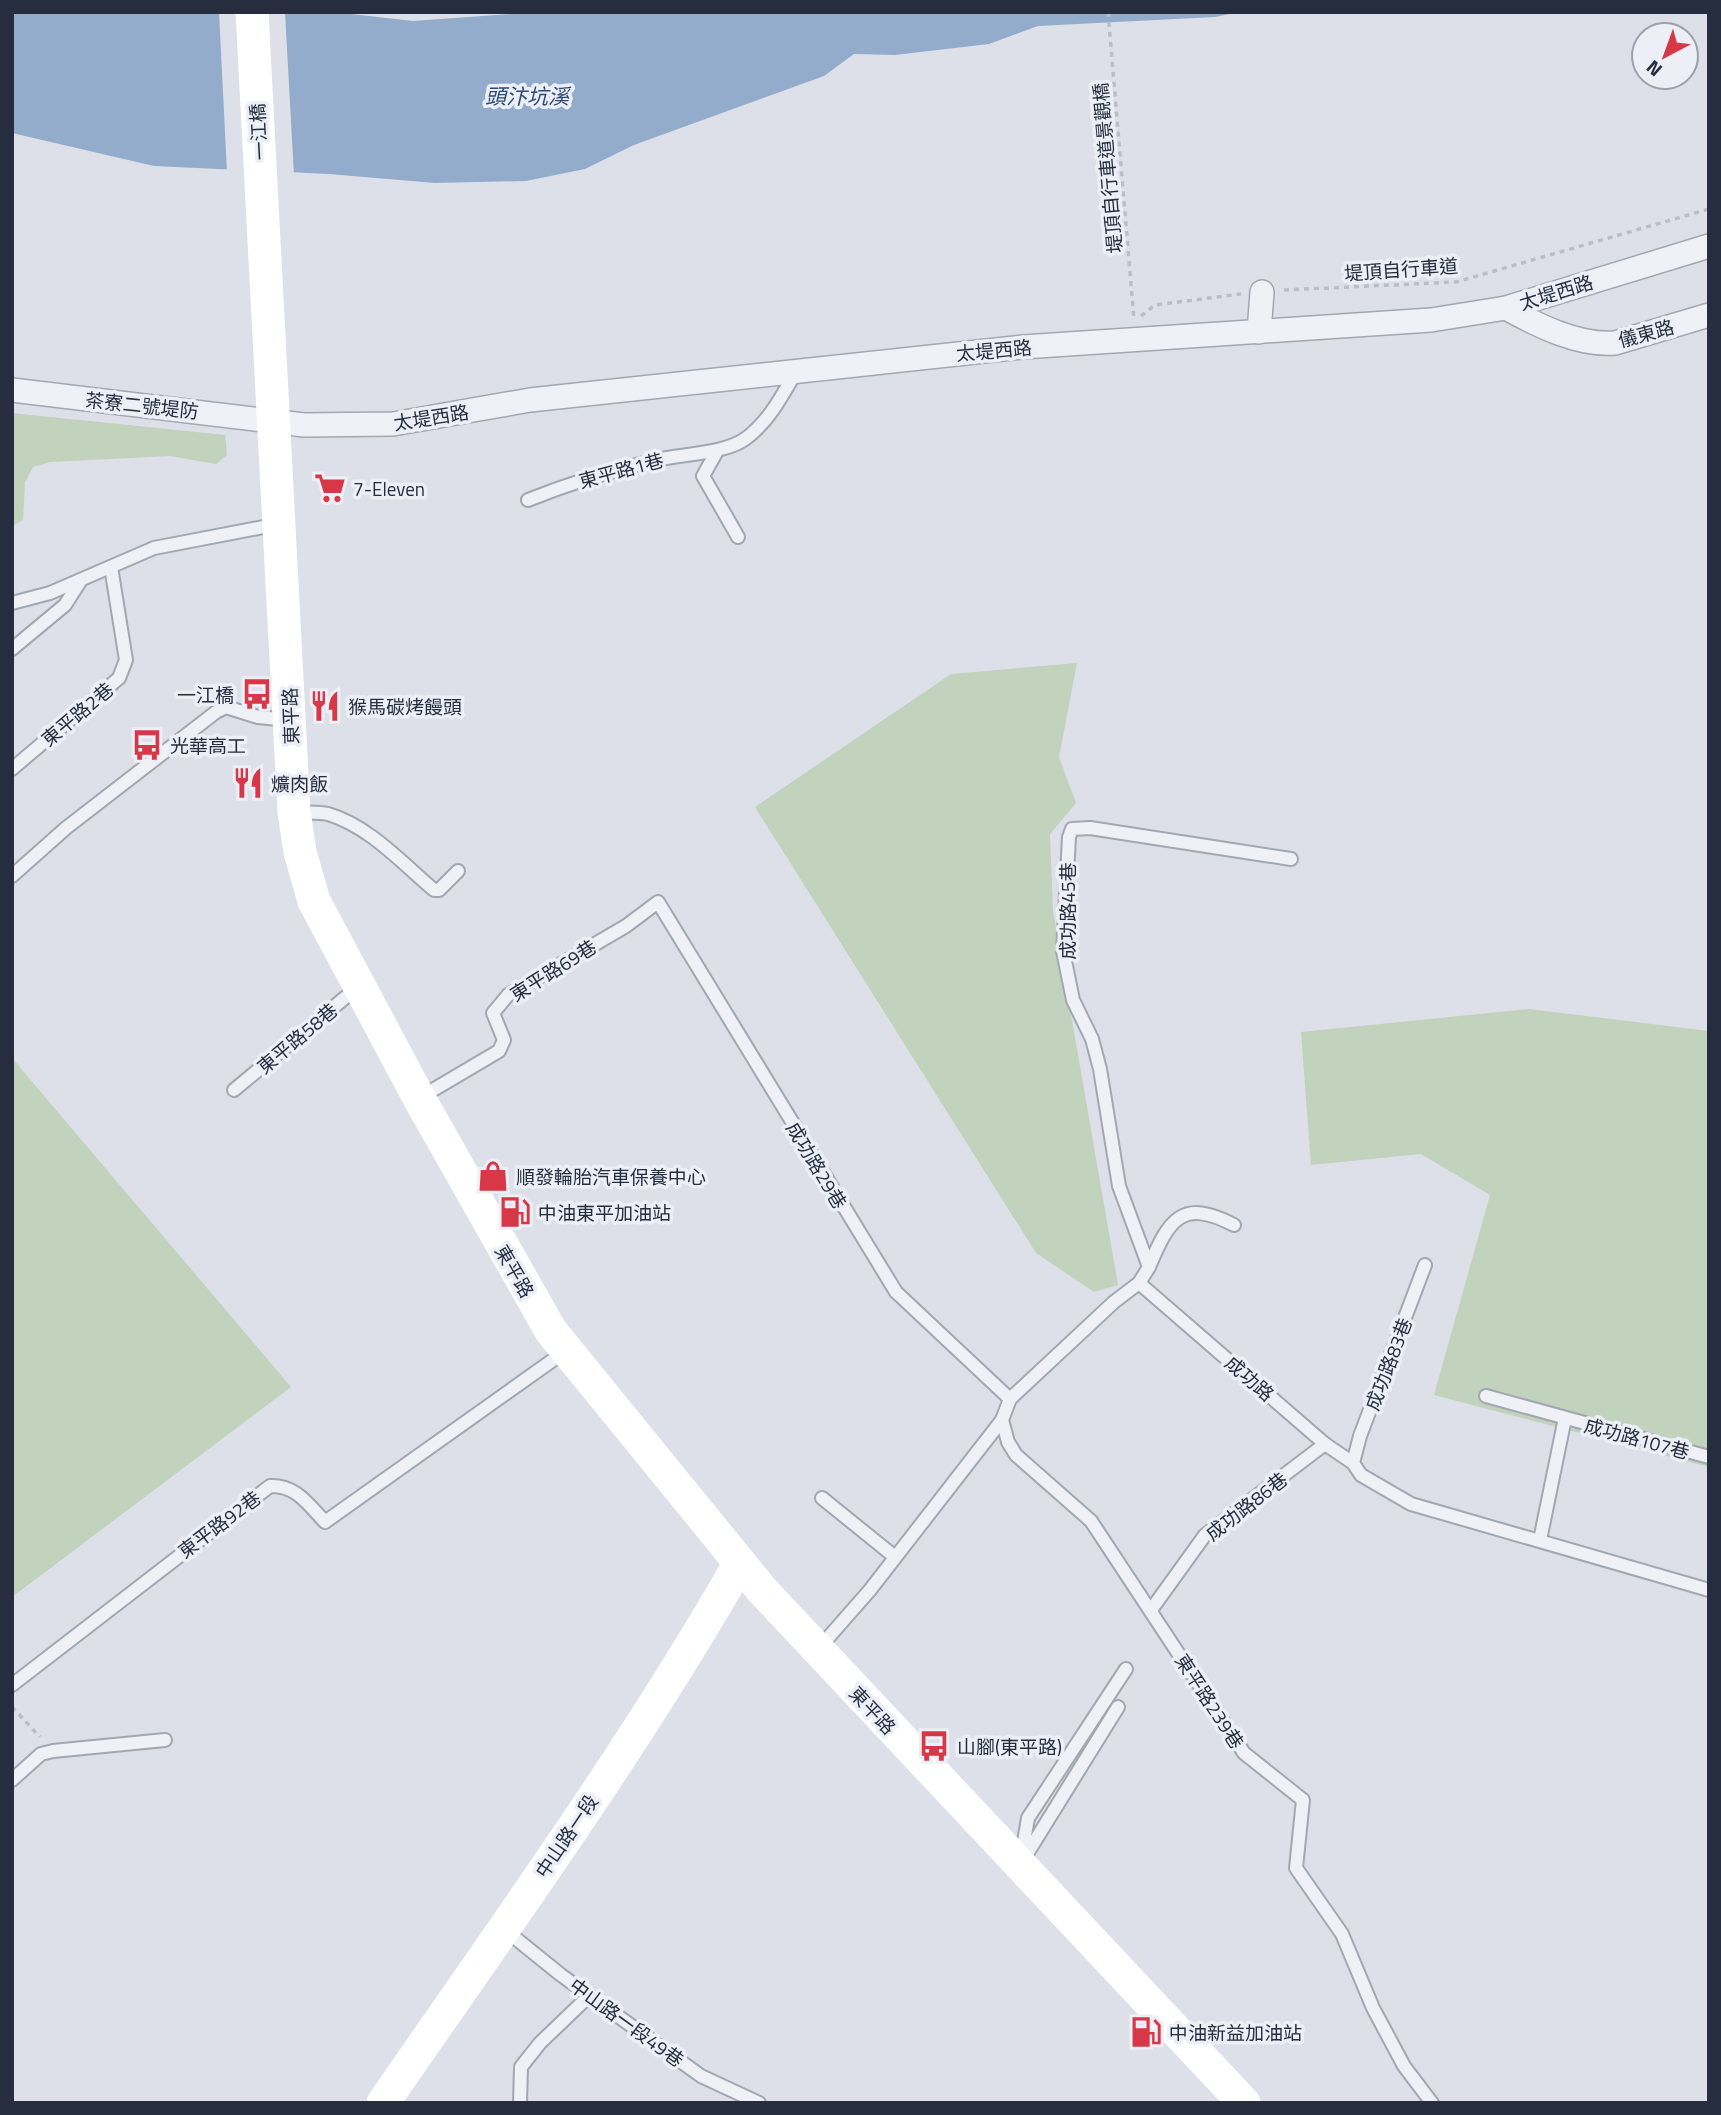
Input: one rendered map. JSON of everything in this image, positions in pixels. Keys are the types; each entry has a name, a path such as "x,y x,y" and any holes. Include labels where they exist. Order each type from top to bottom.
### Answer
{"main road":[{"name":"一江橋","path":"252,12 272,420"},
{"name":"東平路","path":"272,420 295,812 300,852 314,901 419,1098 540,1313 740,1563 817,1650 1021,1863 1244,2103"},
{"name":"中山路一段","path":"383,2103 504,1928 699,1634 740,1563"}],"street":[{"name":"太堤西路","path":"272,420 332,426 393,424 530,400 797,369 1023,347 1431,320 1506,308 1709,246"},
{"path":"1259,332 1262,292"},
{"name":"儀東路","path":"1506,308 1531,322 1599,344 1615,343 1709,315"},
{"name":"茶寮二號堤防","path":"12,390 272,420"}],"lane":[{"name":"東平路1巷","path":"528,500 575,482 653,460 703,450 718,451 745,439 776,407 797,369"},
{"path":"718,451 703,476 738,537"},
{"path":"12,603 50,593 154,548 280,524"},
{"name":"東平路2巷","path":"12,769 119,678 126,660 111,567"},
{"path":"12,649 65,604 81,580"},
{"path":"12,876 66,828 216,712 226,707 258,718 289,720"},
{"path":"295,812 327,814 370,836 434,890 439,890 458,871"},
{"name":"成功路45巷","path":"1149,1267 1119,1186 1100,1069 1092,1039 1073,1000 1063,951 1063,907 1069,837 1072,829 1090,828 1291,859"},
{"name":"東平路69巷","path":"419,1098 499,1051 504,1040 493,1013 508,995 626,926 658,902"},
{"name":"成功路29巷","path":"658,902 895,1292 1010,1399"},
{"name":"東平路58巷","path":"234,1090 359,986"},
{"path":"817,1650 895,1558 1002,1420 1010,1399 1114,1302 1139,1283 1161,1239 1178,1219 1188,1213 1212,1214 1234,1225"},
{"name":"成功路83巷","path":"1353,1463 1360,1436 1426,1265"},
{"name":"成功路","path":"1139,1283 1325,1444 1353,1463 1361,1475 1411,1504 1709,1590"},
{"name":"東平路92巷","path":"12,1685 270,1486 285,1485 296,1492 325,1522 567,1350"},
{"name":"成功路107巷","path":"1486,1396 1709,1457"},
{"name":"成功路107巷","path":"1540,1540 1565,1419"},
{"name":"東平路239巷","path":"1002,1420 1008,1442 1016,1455 1091,1521 1244,1753 1303,1801 1296,1868 1342,1934 1373,2008 1404,2066 1432,2103"},
{"name":"成功路86巷","path":"1151,1610 1205,1535 1325,1444"},
{"path":"822,1498 895,1558"},
{"path":"1021,1863 1028,1818 1126,1669"},
{"path":"1021,1863 1118,1707"},
{"path":"12,1780 41,1754 165,1740"},
{"name":"中山路一段49巷","path":"504,1928 701,2076 759,2103"},
{"path":"520,2103 521,2067 540,2043 590,1995"}],"path":[{"name":"堤頂自行車道景觀橋","path":"1108,12 1134,322"},
{"name":"堤頂自行車道","path":"1134,322 1155,305 1262,292 1456,282 1709,209"},
{"path":"12,1707 53,1751"}],"green space":[{"path":"12,413 225,435 227,455 216,464 170,456 50,462 33,467 25,482 23,520 12,526"},
{"path":"1077,663 1059,757 1076,803 1050,834 1053,911 1118,1285 1094,1292 1036,1253 755,807 951,674"},
{"path":"1529,1009 1709,1031 1709,1467 1434,1395 1490,1195 1421,1154 1311,1165 1301,1032"},
{"path":"12,1058 291,1387 12,1597"}],"water":[{"name":"頭汴坑溪","path":"12,12 334,12 413,21 536,12 1240,12 1215,17 1038,26 989,44 895,55 854,54 824,76 634,145 585,169 526,181 435,183 329,174 154,166 12,133"}],"pier":[{"path":"219,12 285,12 294,176 227,173"}],"place":[{"name":"7-Eleven","path":"330,488"},
{"name":"一江橋","path":"257,694"},
{"name":"猴馬碳烤饅頭","path":"325,706"},
{"name":"光華高工","path":"147,745"},
{"name":"爌肉飯","path":"248,783"},
{"name":"順發輪胎汽車保養中心","path":"493,1176"},
{"name":"中油東平加油站","path":"515,1212"},
{"name":"山腳(東平路)","path":"934,1746"},
{"name":"中油新益加油站","path":"1146,2032"}]}
